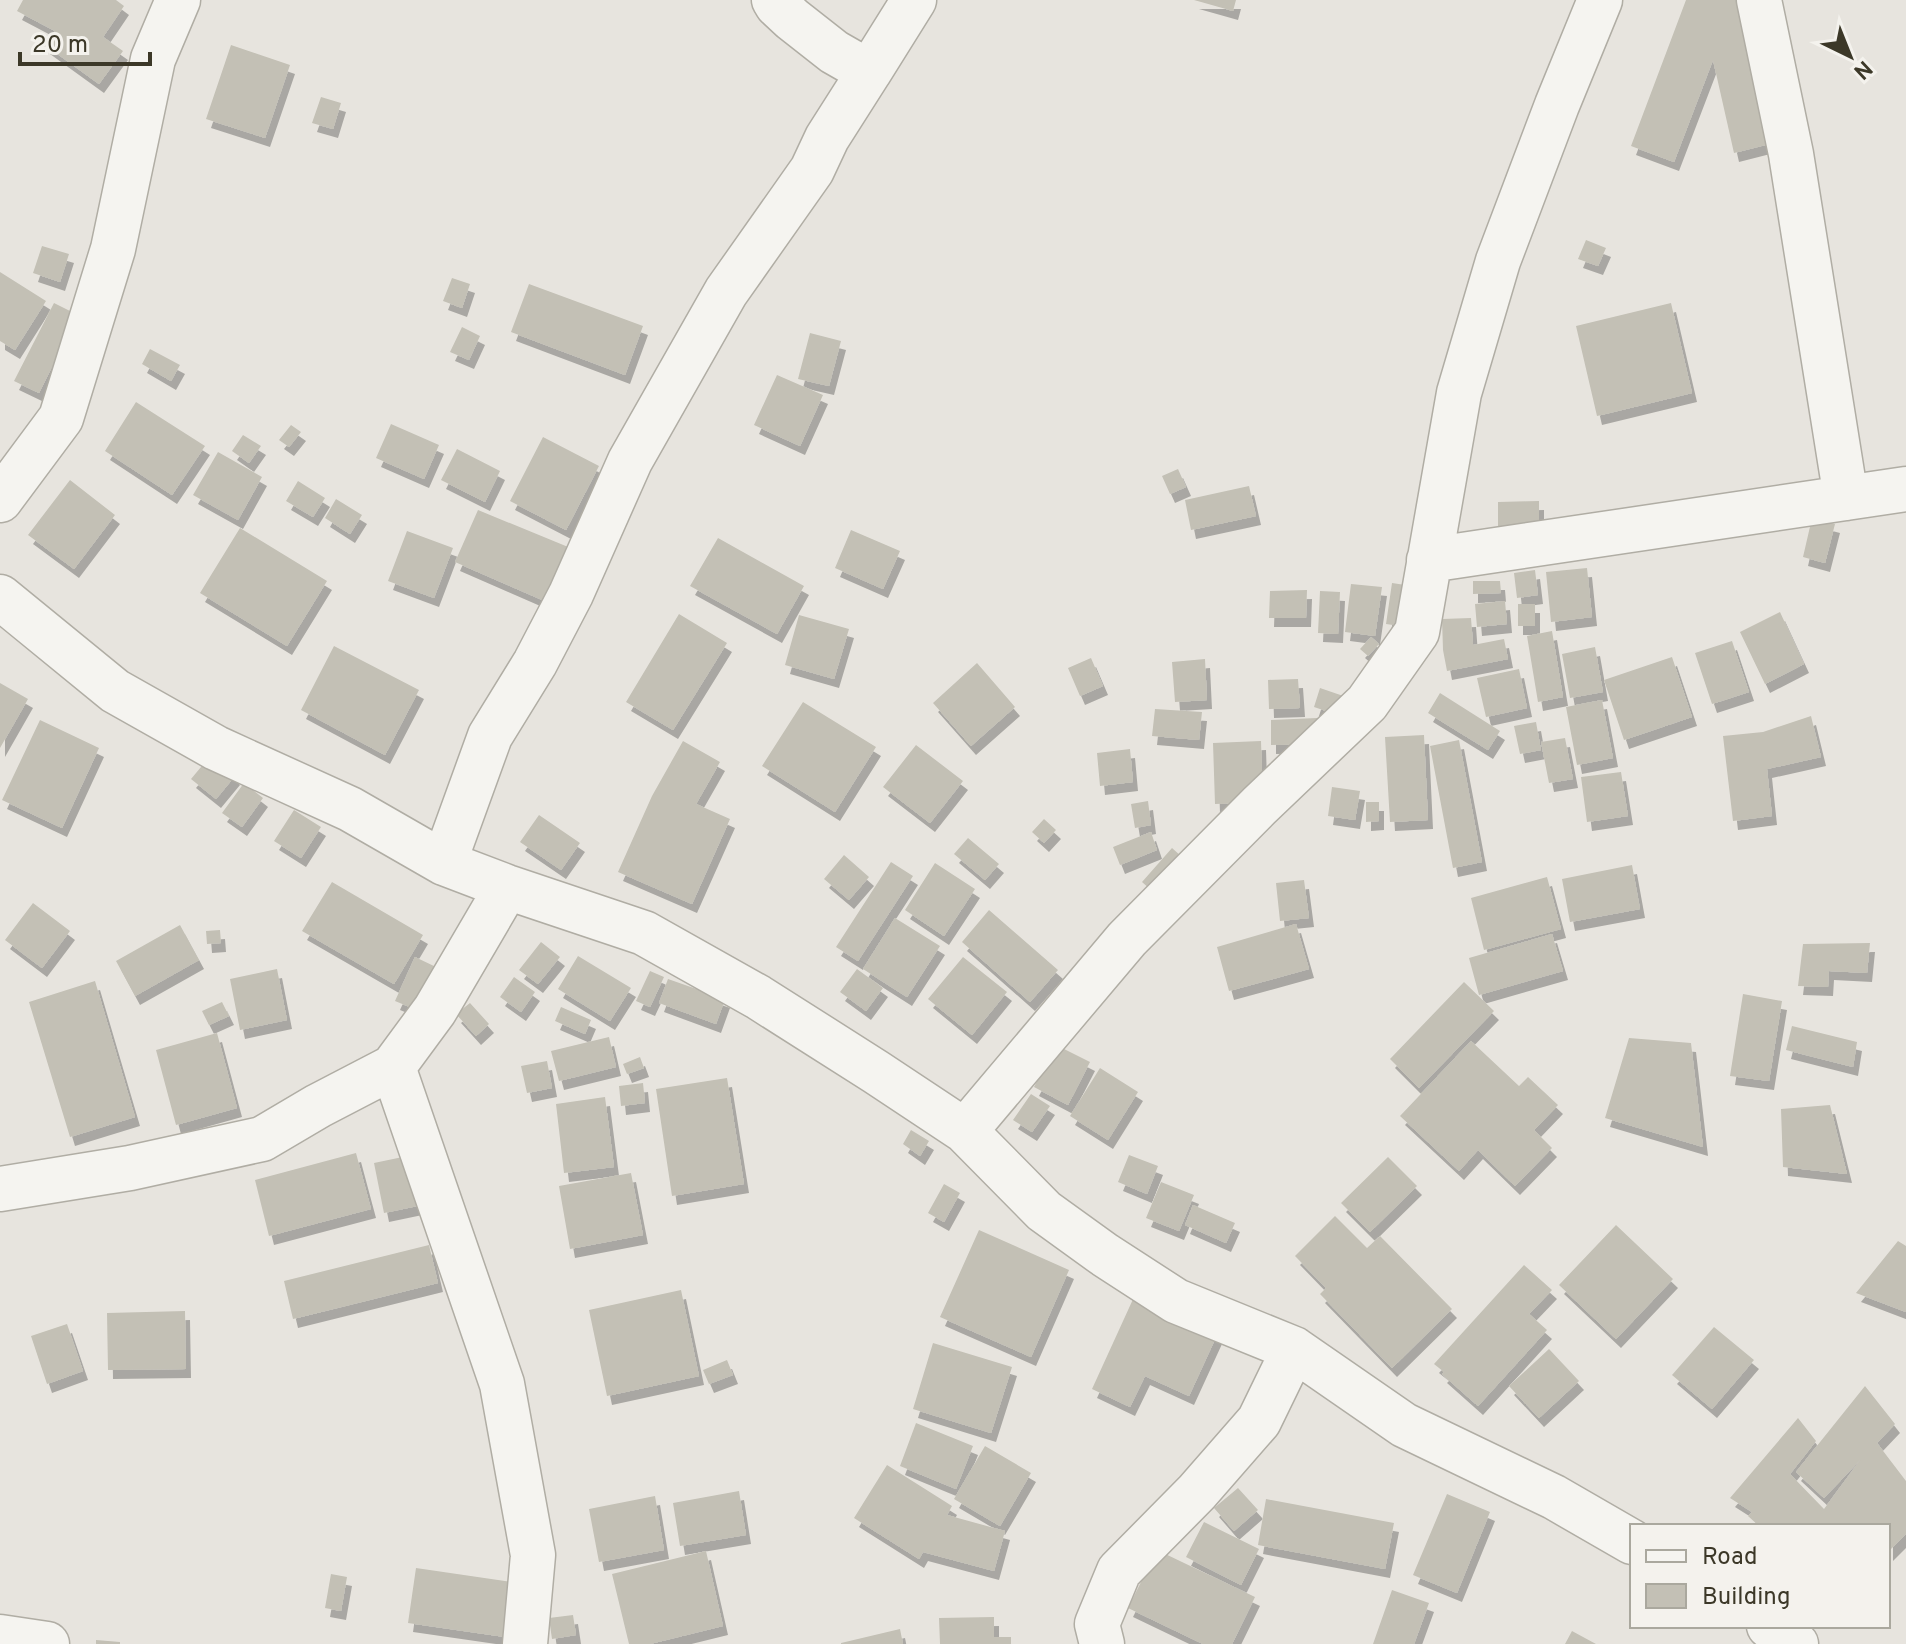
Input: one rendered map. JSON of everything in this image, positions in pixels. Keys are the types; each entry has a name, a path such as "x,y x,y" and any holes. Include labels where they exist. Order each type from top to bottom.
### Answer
{"street":[{"path":"0,500 61,418 113,249 153,59 178,0"},
{"path":"774,0 792,19 834,52 869,72"},
{"path":"444,863 490,736 535,663 571,594 630,461 726,292 812,170 827,138 914,0"},
{"path":"965,1131 1127,939 1367,703 1417,632 1459,393 1498,261 1600,0"},
{"path":"1759,0 1791,154 1846,498"},
{"path":"1429,560 1906,489"},
{"path":"0,597 115,691 216,748 350,809 444,863 644,933 758,997 965,1131 1044,1211 1176,1301 1294,1349 1404,1425 1554,1497 1630,1541"},
{"path":"0,1189 130,1168 262,1139 393,1067 435,1010 507,887"},
{"path":"393,1067 502,1384 533,1555 525,1644"},
{"path":"1102,1644 1097,1624 1119,1571 1197,1492 1259,1421 1294,1349"},
{"path":"1772,1628 1796,1644"},
{"path":"0,1637 47,1644"}],"building":[{"path":"23,0 116,0 124,6 103,37 123,51 99,84 45,45 55,31 17,11"},
{"path":"1194,0 1236,0 1233,11"},
{"path":"1686,0 1753,0 1785,140 1734,153 1713,60 1674,162 1631,146"},
{"path":"231,45 290,65 265,138 206,119"},
{"path":"321,97 341,103 333,129 312,123"},
{"path":"1586,240 1606,248 1598,266 1578,259"},
{"path":"42,246 69,254 60,282 33,273"},
{"path":"0,272 46,301 15,350 0,341"},
{"path":"452,278 470,284 462,308 443,301"},
{"path":"529,284 643,326 625,375 511,332"},
{"path":"54,303 78,315 39,393 14,381"},
{"path":"1671,303 1692,393 1597,416 1576,326"},
{"path":"462,327 480,336 469,360 450,352"},
{"path":"810,333 841,341 829,386 798,379"},
{"path":"150,349 180,365 171,381 142,364"},
{"path":"777,375 823,395 800,446 754,425"},
{"path":"136,402 205,446 172,495 105,451"},
{"path":"391,424 439,445 424,479 376,458"},
{"path":"291,425 301,432 289,447 279,440"},
{"path":"243,435 261,446 249,463 232,451"},
{"path":"543,437 599,466 566,530 510,501"},
{"path":"457,449 500,471 485,502 441,480"},
{"path":"218,452 262,477 238,520 193,495"},
{"path":"1178,469 1186,487 1170,494 1162,476"},
{"path":"70,480 115,515 74,569 28,535"},
{"path":"298,481 325,498 313,517 286,501"},
{"path":"1249,486 1256,516 1191,530 1185,500"},
{"path":"336,499 362,515 350,534 325,518"},
{"path":"1539,501 1539,530 1498,531 1498,502"},
{"path":"478,510 573,549 549,603 455,562"},
{"path":"1812,518 1835,524 1825,563 1803,557"},
{"path":"240,528 327,581 287,646 200,593"},
{"path":"851,530 900,551 883,589 835,568"},
{"path":"407,531 453,548 434,598 388,581"},
{"path":"718,538 804,586 777,634 690,586"},
{"path":"1587,568 1592,617 1551,622 1546,572"},
{"path":"1535,570 1538,595 1517,598 1514,573"},
{"path":"1473,581 1500,581 1501,593 1473,594"},
{"path":"1392,583 1412,586 1407,627 1386,624"},
{"path":"1351,584 1382,587 1375,636 1345,632"},
{"path":"1307,590 1306,618 1269,618 1270,591"},
{"path":"1320,591 1340,592 1338,634 1318,633"},
{"path":"1505,601 1507,624 1477,627 1475,604"},
{"path":"1518,604 1535,604 1535,626 1518,626"},
{"path":"1780,612 1804,664 1765,684 1740,632"},
{"path":"679,614 727,643 673,730 626,702"},
{"path":"799,615 849,629 834,679 785,665"},
{"path":"1471,618 1473,645 1504,639 1508,659 1447,671 1442,619"},
{"path":"1552,631 1563,697 1538,702 1527,636"},
{"path":"1371,637 1379,644 1368,656 1360,649"},
{"path":"1732,641 1749,692 1712,704 1695,653"},
{"path":"334,646 419,690 385,755 301,710"},
{"path":"1595,647 1603,692 1570,698 1562,654"},
{"path":"1672,657 1692,717 1624,740 1604,680"},
{"path":"1091,658 1103,686 1080,696 1068,668"},
{"path":"1205,659 1207,700 1175,702 1172,662"},
{"path":"977,663 1015,707 971,746 933,703"},
{"path":"1519,669 1527,708 1486,717 1477,678"},
{"path":"1298,679 1300,708 1269,709 1268,680"},
{"path":"0,683 28,699 0,748"},
{"path":"1320,688 1355,700 1350,719 1314,707"},
{"path":"1440,693 1500,731 1488,750 1428,713"},
{"path":"1602,700 1613,758 1577,765 1566,707"},
{"path":"803,702 876,747 835,812 762,766"},
{"path":"1155,709 1202,712 1199,740 1152,736"},
{"path":"1811,716 1821,757 1767,769 1772,816 1733,821 1723,736 1763,732"},
{"path":"1317,718 1318,744 1271,745 1271,720"},
{"path":"40,720 99,748 62,828 2,800"},
{"path":"1536,722 1541,750 1520,754 1514,726"},
{"path":"1424,735 1428,820 1390,822 1385,737"},
{"path":"1565,738 1573,779 1549,783 1541,742"},
{"path":"1459,740 1482,862 1453,868 1430,746"},
{"path":"683,741 720,762 696,804 730,819 692,904 618,872 652,796"},
{"path":"1261,741 1263,802 1215,804 1213,743"},
{"path":"916,745 963,781 930,823 883,787"},
{"path":"1130,749 1133,782 1100,786 1097,753"},
{"path":"211,755 235,776 216,799 191,779"},
{"path":"1621,772 1628,816 1587,822 1581,777"},
{"path":"244,783 263,798 242,827 222,813"},
{"path":"1332,787 1360,791 1355,820 1328,816"},
{"path":"1148,801 1151,825 1135,828 1131,804"},
{"path":"1366,802 1379,802 1379,821 1366,822"},
{"path":"294,810 321,827 301,858 274,841"},
{"path":"539,815 580,843 561,870 520,842"},
{"path":"1044,819 1056,830 1044,843 1032,832"},
{"path":"1151,832 1157,850 1120,865 1113,847"},
{"path":"968,838 999,864 985,880 954,854"},
{"path":"1172,848 1190,864 1160,898 1142,882"},
{"path":"844,855 869,877 849,900 824,879"},
{"path":"891,862 913,876 858,961 836,947"},
{"path":"935,863 975,889 944,936 905,910"},
{"path":"1632,865 1640,909 1570,922 1562,879"},
{"path":"1547,877 1561,929 1484,950 1471,898"},
{"path":"1304,880 1309,918 1280,921 1276,883"},
{"path":"332,882 423,935 394,984 302,931"},
{"path":"33,903 70,931 42,968 5,940"},
{"path":"989,910 1058,970 1030,1002 962,942"},
{"path":"895,918 940,946 907,997 863,969"},
{"path":"1296,924 1309,969 1229,991 1217,947"},
{"path":"180,925 199,960 135,996 116,961"},
{"path":"220,930 221,943 207,944 206,931"},
{"path":"1552,934 1563,971 1479,995 1469,958"},
{"path":"541,942 560,957 538,984 519,970"},
{"path":"1870,943 1867,973 1829,971 1828,987 1798,986 1803,944"},
{"path":"578,956 631,988 610,1021 558,989"},
{"path":"415,957 436,967 417,1010 395,1001"},
{"path":"963,957 1007,992 972,1035 928,999"},
{"path":"277,969 287,1020 240,1030 230,979"},
{"path":"857,969 883,988 866,1011 840,992"},
{"path":"650,971 664,977 650,1007 636,1001"},
{"path":"514,977 535,992 521,1012 500,997"},
{"path":"668,979 725,999 716,1024 659,1003"},
{"path":"95,981 135,1117 70,1137 29,1002"},
{"path":"1464,982 1494,1011 1419,1088 1390,1059"},
{"path":"1743,994 1782,1001 1769,1081 1730,1076"},
{"path":"222,1002 229,1016 209,1025 202,1011"},
{"path":"470,1003 489,1024 476,1036 456,1014"},
{"path":"561,1007 591,1020 585,1034 555,1021"},
{"path":"1792,1026 1857,1042 1853,1067 1786,1050"},
{"path":"217,1033 237,1108 176,1125 156,1050"},
{"path":"609,1037 616,1067 559,1081 551,1051"},
{"path":"1629,1038 1691,1043 1703,1147 1605,1118"},
{"path":"1471,1041 1519,1086 1528,1077 1558,1105 1534,1130 1552,1148 1515,1186 1478,1150 1459,1171 1400,1116"},
{"path":"1056,1045 1090,1062 1068,1105 1034,1087"},
{"path":"640,1057 644,1068 627,1074 623,1064"},
{"path":"547,1061 552,1088 527,1093 521,1066"},
{"path":"1100,1068 1138,1092 1108,1140 1070,1116"},
{"path":"727,1078 744,1184 672,1196 656,1089"},
{"path":"643,1083 645,1103 621,1106 619,1086"},
{"path":"1031,1094 1050,1106 1032,1132 1013,1120"},
{"path":"605,1097 614,1167 564,1173 556,1104"},
{"path":"1830,1105 1847,1174 1783,1167 1781,1109"},
{"path":"911,1130 929,1141 920,1156 903,1144"},
{"path":"356,1153 371,1209 269,1236 255,1180"},
{"path":"417,1154 427,1204 384,1213 374,1163"},
{"path":"1129,1155 1158,1166 1147,1194 1118,1182"},
{"path":"1388,1157 1417,1186 1370,1232 1341,1203"},
{"path":"631,1173 643,1235 570,1249 559,1186"},
{"path":"1161,1182 1194,1195 1179,1231 1146,1218"},
{"path":"944,1184 960,1193 944,1222 928,1213"},
{"path":"1193,1205 1235,1223 1226,1243 1185,1225"},
{"path":"1335,1216 1367,1248 1380,1236 1452,1309 1392,1368 1320,1294 1326,1288 1295,1256"},
{"path":"1616,1225 1673,1279 1616,1339 1559,1285"},
{"path":"979,1230 1069,1270 1031,1357 940,1317"},
{"path":"1898,1241 1906,1246 1906,1312 1856,1293"},
{"path":"429,1245 438,1283 293,1319 284,1281"},
{"path":"1524,1265 1552,1290 1529,1314 1547,1330 1478,1406 1434,1364"},
{"path":"681,1290 699,1376 607,1396 589,1310"},
{"path":"1134,1297 1217,1335 1189,1396 1145,1376 1130,1407 1092,1389"},
{"path":"185,1311 186,1369 108,1370 107,1313"},
{"path":"67,1324 83,1371 47,1384 31,1336"},
{"path":"1714,1327 1754,1360 1712,1409 1672,1375"},
{"path":"933,1343 1012,1367 991,1433 913,1409"},
{"path":"1549,1349 1579,1381 1539,1418 1509,1386"},
{"path":"727,1360 733,1375 709,1384 703,1370"},
{"path":"1865,1386 1895,1424 1877,1443 1906,1481 1906,1534 1890,1550 1890,1524 1757,1524 1748,1516 1752,1512 1730,1498 1798,1418 1816,1441 1790,1474 1824,1509 1861,1459 1824,1498 1796,1472"},
{"path":"916,1423 973,1446 956,1489 900,1466"},
{"path":"985,1446 1031,1473 1000,1526 954,1499"},
{"path":"887,1465 952,1506 947,1515 1005,1531 994,1571 923,1552 919,1559 854,1518"},
{"path":"1238,1488 1258,1510 1234,1531 1214,1508"},
{"path":"739,1491 746,1535 680,1546 673,1503"},
{"path":"1447,1494 1490,1512 1457,1593 1413,1575"},
{"path":"655,1496 664,1550 599,1562 589,1509"},
{"path":"1266,1499 1394,1523 1385,1569 1258,1545"},
{"path":"1204,1522 1259,1549 1241,1585 1186,1557"},
{"path":"1157,1550 1255,1597 1232,1644 1203,1644 1128,1608"},
{"path":"706,1551 723,1626 650,1644 629,1644 612,1574"},
{"path":"416,1568 519,1583 511,1638 408,1623"},
{"path":"331,1574 347,1577 341,1611 325,1608"},
{"path":"1392,1590 1429,1603 1414,1644 1373,1644"},
{"path":"573,1615 576,1635 552,1639 549,1618"},
{"path":"994,1617 994,1637 1011,1637 1011,1644 940,1644 939,1618"},
{"path":"900,1629 903,1644 841,1644 841,1643"},
{"path":"1572,1631 1596,1644 1565,1644"},
{"path":"96,1640 120,1642 120,1644 96,1644"}]}
